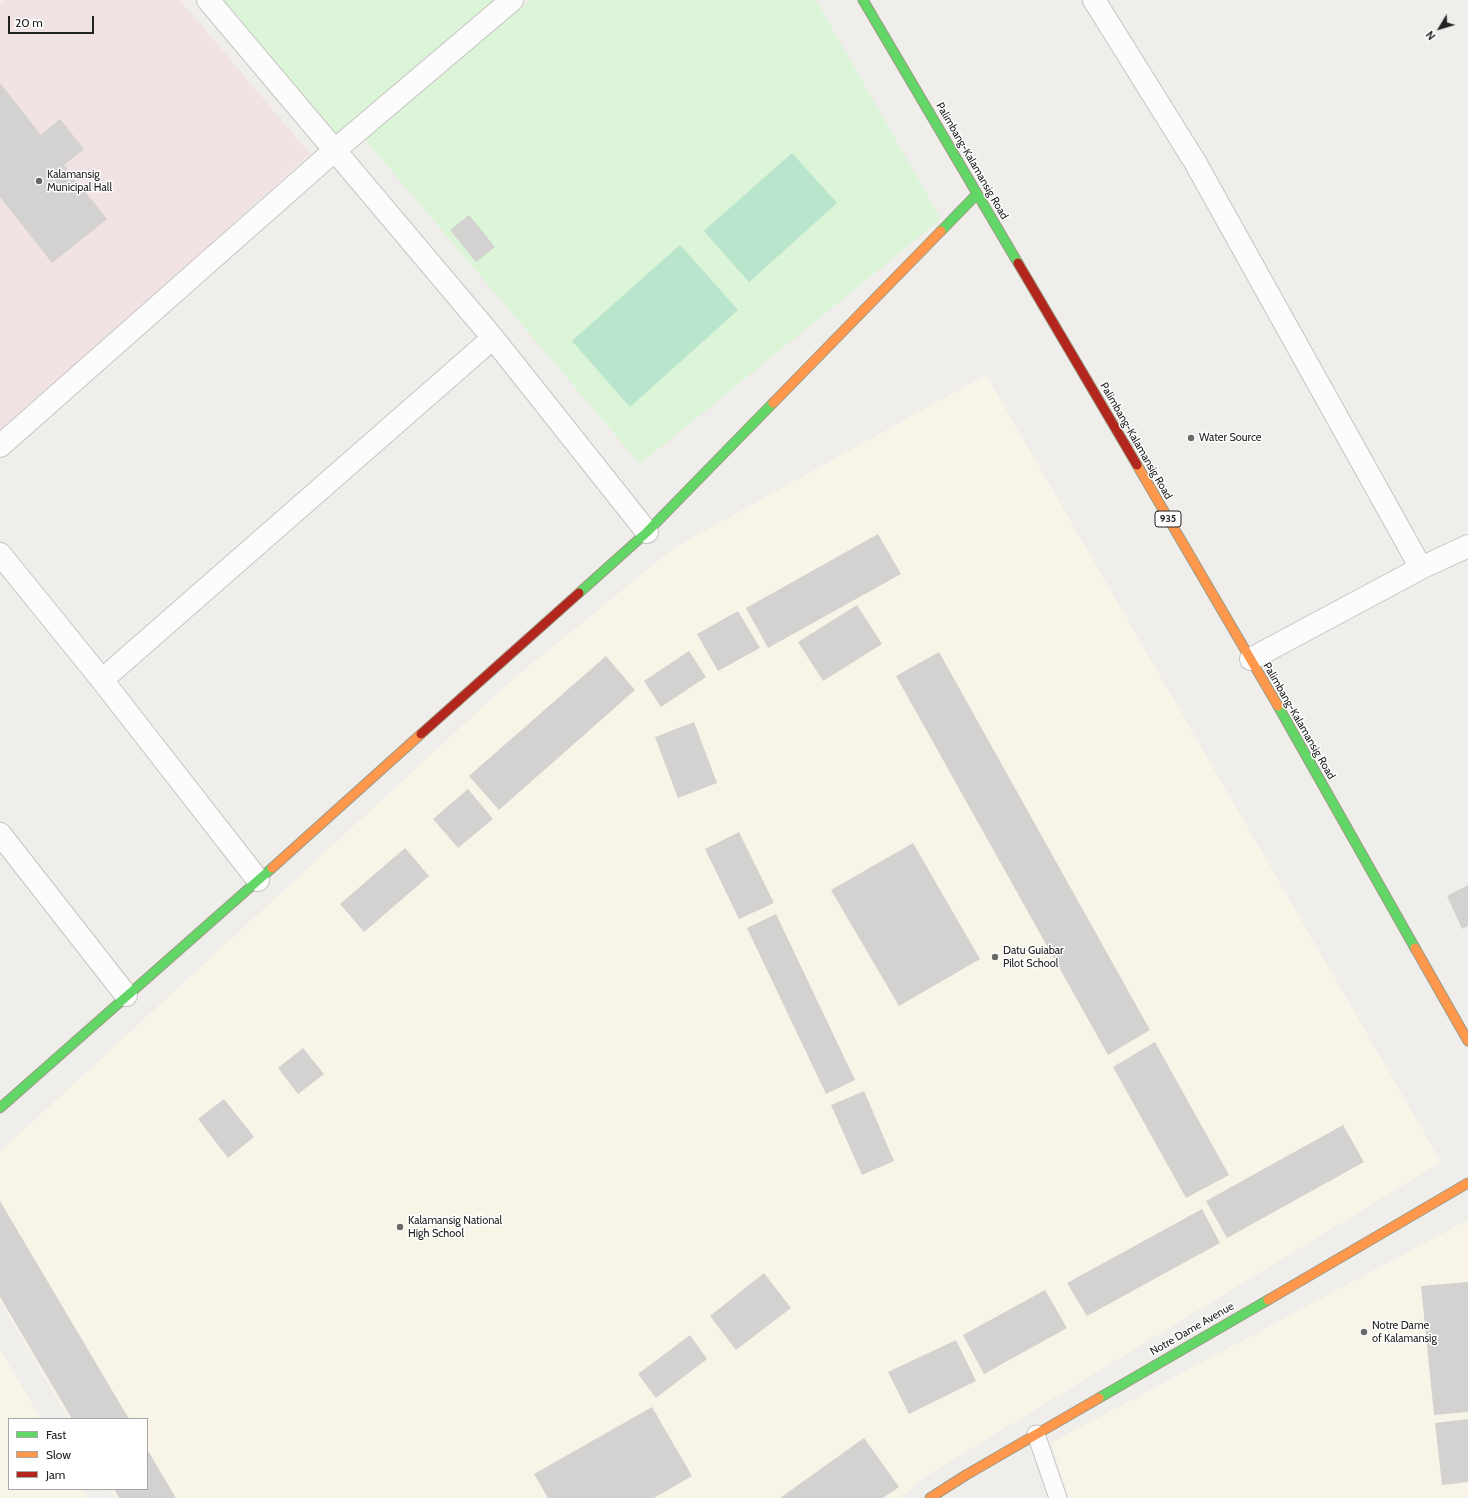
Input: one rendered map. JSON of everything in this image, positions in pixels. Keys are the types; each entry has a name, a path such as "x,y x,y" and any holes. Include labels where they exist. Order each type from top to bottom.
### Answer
{"street":[{"path":"208,0 493,338 647,532"},
{"path":"0,446 335,150 512,0"},
{"name":"Palimbang-Kalamansig Road","path":"863,0 1250,659 1468,1042"},
{"path":"1094,0 1194,162 1421,568"},
{"path":"0,1108 126,995 258,880 647,532 977,194"},
{"path":"102,680 493,338"},
{"path":"1250,659 1421,568 1468,546"},
{"path":"0,554 102,680 258,880"},
{"path":"0,834 126,995"},
{"name":"Notre Dame Avenue","path":"930,1498 1036,1434 1468,1183"}],"lane":[{"path":"1036,1434 1058,1498"}],"shaded area":[{"path":"4,0 180,0 310,154 0,433 0,4"},
{"path":"986,375 1441,1162 923,1478 901,1498 115,1498 111,1490 148,1490 148,1418 68,1418 0,1301 0,1152 511,681 674,548"},
{"name":"Notre Dame of Kalamansig","path":"1468,1220 1468,1498 1069,1498 1051,1443"},
{"path":"0,1349 40,1418 8,1418 8,1490 83,1490 87,1498 0,1498"}],"green space":[{"path":"220,0 501,0 337,139"},
{"path":"531,0 816,0 941,219 640,464 362,136"},
{"path":"792,153 837,203 749,282 704,231"},
{"path":"680,245 738,310 630,407 572,341"}],"building":[{"name":"Kalamansig Municipal Hall","path":"0,83 41,135 60,119 84,149 64,165 107,219 52,263 0,197"},
{"path":"469,215 495,247 476,262 450,230"},
{"path":"878,534 901,574 768,648 746,608"},
{"path":"857,605 882,644 823,681 798,642"},
{"path":"738,611 760,648 718,671 697,634"},
{"path":"689,651 706,677 661,707 644,681"},
{"path":"939,652 1150,1030 1108,1055 896,676"},
{"path":"606,656 635,690 499,810 469,776"},
{"path":"694,722 717,783 678,798 655,737"},
{"path":"468,789 493,819 458,848 433,819"},
{"path":"739,832 774,903 739,919 705,849"},
{"path":"913,843 980,959 899,1006 831,890"},
{"path":"405,848 429,876 364,932 340,904"},
{"path":"1468,885 1468,926 1462,929 1447,896"},
{"path":"776,914 855,1080 826,1094 747,928"},
{"path":"1155,1042 1229,1175 1186,1198 1113,1067"},
{"path":"303,1048 324,1074 298,1094 278,1068"},
{"path":"864,1091 894,1161 862,1175 831,1105"},
{"path":"224,1099 254,1137 228,1158 198,1119"},
{"path":"1343,1125 1364,1162 1227,1238 1206,1201"},
{"path":"0,1201 128,1418 71,1418 0,1297"},
{"path":"1202,1209 1220,1243 1087,1316 1067,1283"},
{"path":"764,1273 791,1308 736,1350 710,1316"},
{"path":"1468,1282 1468,1412 1434,1415 1421,1286"},
{"path":"1045,1290 1067,1328 984,1374 963,1335"},
{"path":"690,1335 707,1359 656,1398 638,1374"},
{"path":"956,1340 976,1381 909,1414 888,1372"},
{"path":"652,1407 692,1476 654,1498 548,1498 534,1474"},
{"path":"1468,1419 1468,1482 1442,1485 1435,1423"},
{"path":"864,1438 899,1487 883,1498 780,1498"},
{"path":"148,1451 176,1498 119,1498 115,1490 148,1490"}],"traffic: fast":[{"path":"863,0 1018,263"},
{"path":"941,231 977,194"},
{"path":"579,593 647,532 773,403"},
{"path":"1278,706 1415,948"},
{"path":"0,1108 272,868"},
{"path":"1099,1398 1268,1300"}],"traffic: slow":[{"path":"773,403 941,231"},
{"path":"1137,465 1278,706"},
{"path":"272,868 421,734"},
{"path":"1415,948 1468,1041"},
{"path":"1268,1300 1468,1183"},
{"path":"930,1498 966,1475 1099,1398"}],"traffic: jam":[{"path":"1018,263 1137,465"},
{"path":"421,734 579,593"}],"place":[{"name":"Kalamansig Municipal Hall","path":"39,181"},
{"name":"Water Source","path":"1191,438"},
{"name":"Datu Guiabar Pilot School","path":"995,957"},
{"name":"Kalamansig National High School","path":"400,1227"},
{"name":"Notre Dame of Kalamansig","path":"1364,1332"}]}
